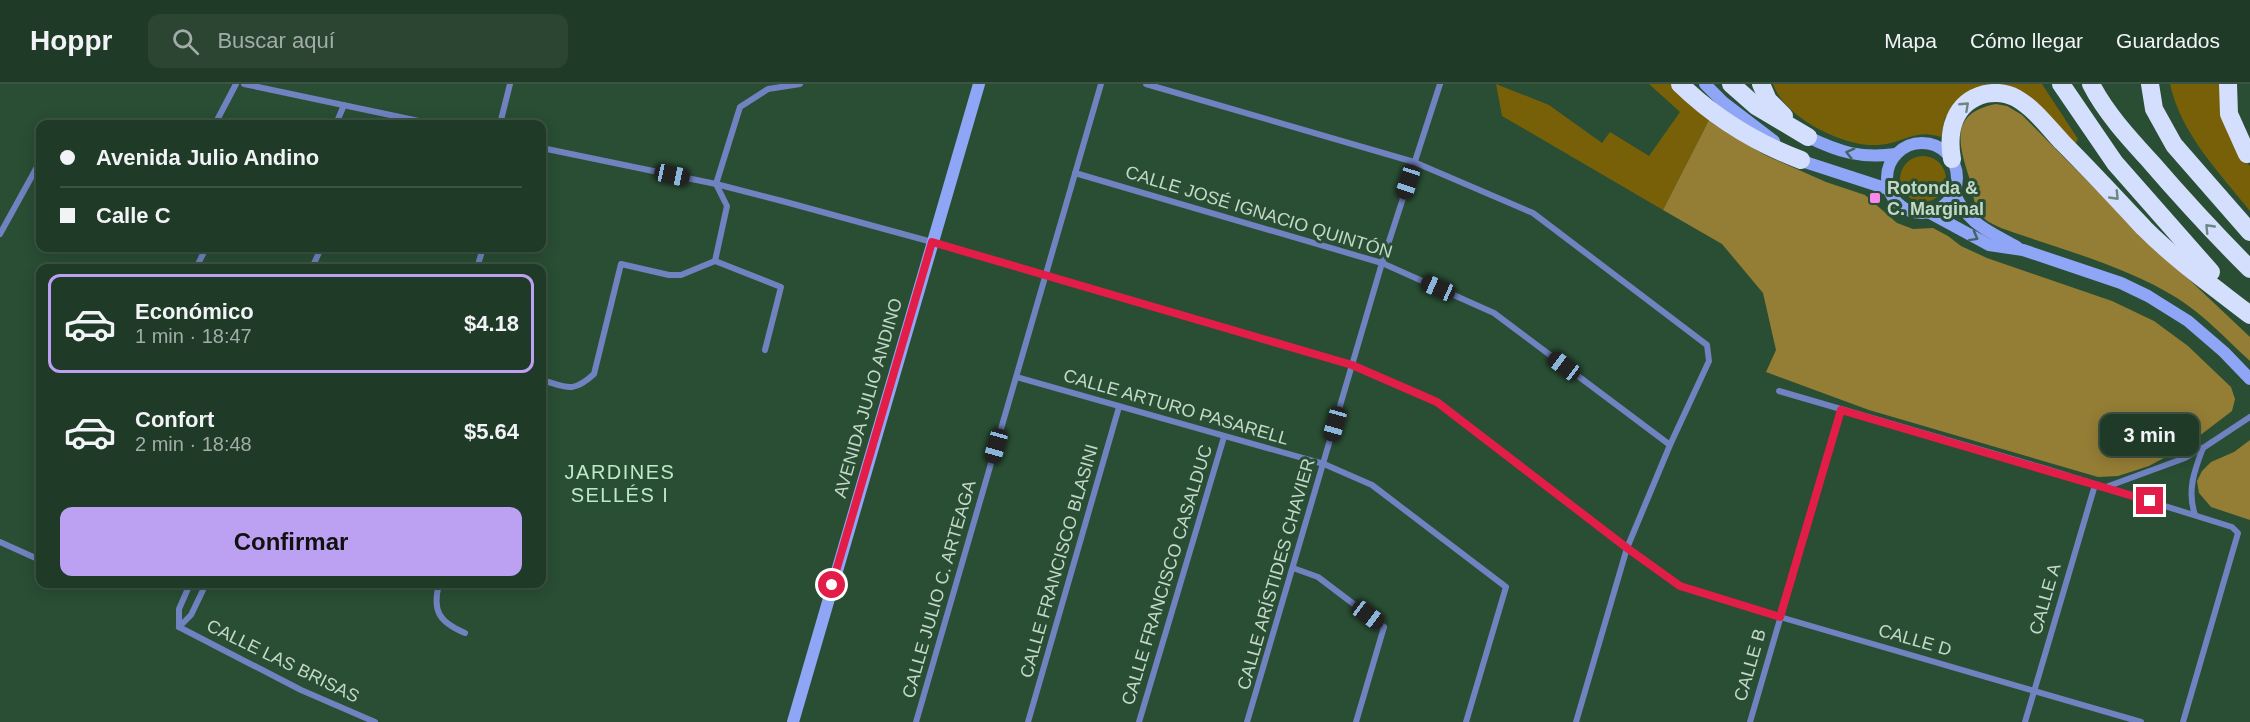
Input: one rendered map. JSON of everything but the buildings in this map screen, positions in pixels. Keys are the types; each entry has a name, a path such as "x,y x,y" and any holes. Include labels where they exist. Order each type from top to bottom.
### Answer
{"highway":[{"path":"1680,84 1734,127 1777,151 1801,160"},
{"path":"1731,84 1756,106 1808,137"},
{"path":"1761,84 1768,100 1808,137"},
{"path":"2048,84 2062,106 2250,313"},
{"path":"2061,84 2115,163"},
{"path":"2091,84 2139,149 2206,225 2250,269"},
{"path":"2150,84 2154,109 2174,145 2250,232"},
{"path":"2159,84 2168,118 2214,192"},
{"path":"2228,84 2229,114 2249,150"},
{"path":"2238,84 2239,111 2249,150"},
{"path":"1952,159 1949,141 1952,125 1965,104 1988,93 2014,97 2038,116 2147,231 2250,313"}],"street":[{"path":"217,120 236,84"},
{"path":"244,84 414,120"},
{"path":"501,120 510,84"},
{"path":"715,261 727,206 716,184 740,107 768,89 800,84"},
{"name":"AVENIDA JULIO ANDINO","path":"793,722 979,84"},
{"name":"CALLE JULIO C. ARTEAGA","path":"916,722 1101,84"},
{"path":"1146,84 1414,162 1533,213 1707,345 1709,360 1627,548 1576,722"},
{"name":"CALLE ARÍSTIDES CHAVIER","path":"1247,722 1382,263 1440,84"},
{"path":"1706,84 1723,102 1801,160 1888,189"},
{"path":"338,120 344,105"},
{"path":"1808,137 1852,154 1868,157 1896,154"},
{"path":"1923,143 1938,147 1952,159 1957,175 1954,192 1944,206 1930,213 1921,214 1907,210 1896,202 1888,189 1887,167 1896,154 1909,145 1923,143"},
{"name":"CALLE D","path":"546,149 716,184 932,242 1352,365 1437,402 1680,586 2141,722"},
{"path":"0,234 36,169"},
{"name":"CALLE JOSÉ IGNACIO QUINTÓN","path":"1075,173 1382,263 1494,313 1670,445"},
{"path":"1954,192 1965,212 1977,225 2023,250 2115,281 2148,296 2188,321 2224,352 2250,379"},
{"path":"1930,213 1989,245 2023,250"},
{"path":"546,381 572,389 583,384 594,374 621,264 669,275 681,274 715,261 781,287 765,350"},
{"name":"CALLE ARTURO PASARELL","path":"1016,377 1324,464 1372,485 1506,587 1467,722"},
{"path":"1779,391 2232,527 2238,533 2183,722"},
{"name":"CALLE FRANCISCO BLASINI","path":"1028,722 1119,407"},
{"name":"CALLE B","path":"1750,722 1841,410"},
{"path":"2104,488 2184,458 2250,417"},
{"name":"CALLE FRANCISCO CASALDUC","path":"1139,722 1224,437"},
{"path":"2195,515 2190,488 2203,448"},
{"name":"CALLE A","path":"2025,722 2095,485"},
{"path":"0,542 36,558"},
{"path":"1293,568 1318,577 1384,627 1356,722"},
{"path":"179,627 179,609 188,588"},
{"path":"179,627 192,615 204,588"},
{"path":"438,588 435,598 439,614 450,627 465,633"},
{"name":"CALLE LAS BRISAS","path":"179,627 301,690 375,722"}],"shaded area":[{"path":"1496,84 1549,105 1602,143 1610,132 1649,156 1680,112 1649,84 1671,84 1687,101 1710,118 1663,210 1502,116"},
{"path":"1773,84 2042,84 2078,139 2076,143 2070,142 2028,100 1958,100 1945,118 1941,137 1923,134 1887,144 1864,144 1833,136 1802,119 1780,96"},
{"path":"2170,84 2225,84 2246,161 2250,166 2250,211 2202,152 2175,102"},
{"path":"1996,104 2007,106 2022,115 2125,219 2250,337 2250,361 2197,312 2157,286 2091,258 2001,228 1981,215 1974,201 1963,155 1961,133 1970,115 1981,108"},
{"path":"1710,118 1765,155 1826,182 1865,195 1897,223 1913,229 1933,228 1961,246 1987,258 2112,301 2154,321 2188,346 2231,387 2235,399 2232,411 2186,446 2149,466 2118,476 2098,477 1869,410 1766,372 1776,350 1763,293 1722,244 1663,210"},
{"path":"1923,156 1932,157 1940,162 1945,170 1945,188 1940,196 1932,201 1923,202 1914,201 1906,196 1901,188 1900,179 1901,170 1906,162 1914,157"},
{"path":"2250,440 2250,520 2211,507 2199,493 2197,481 2202,471 2211,462 2234,452"}],"place":[{"name":"Rotonda & C. Marginal","path":"1875,198"}],"district":[{"name":"JARDINES SELLÉS I","path":"620,484"}],"route":[{"path":"832,585 932,242 1352,365 1437,402 1680,586 1780,617 1841,410 2150,501"}]}
